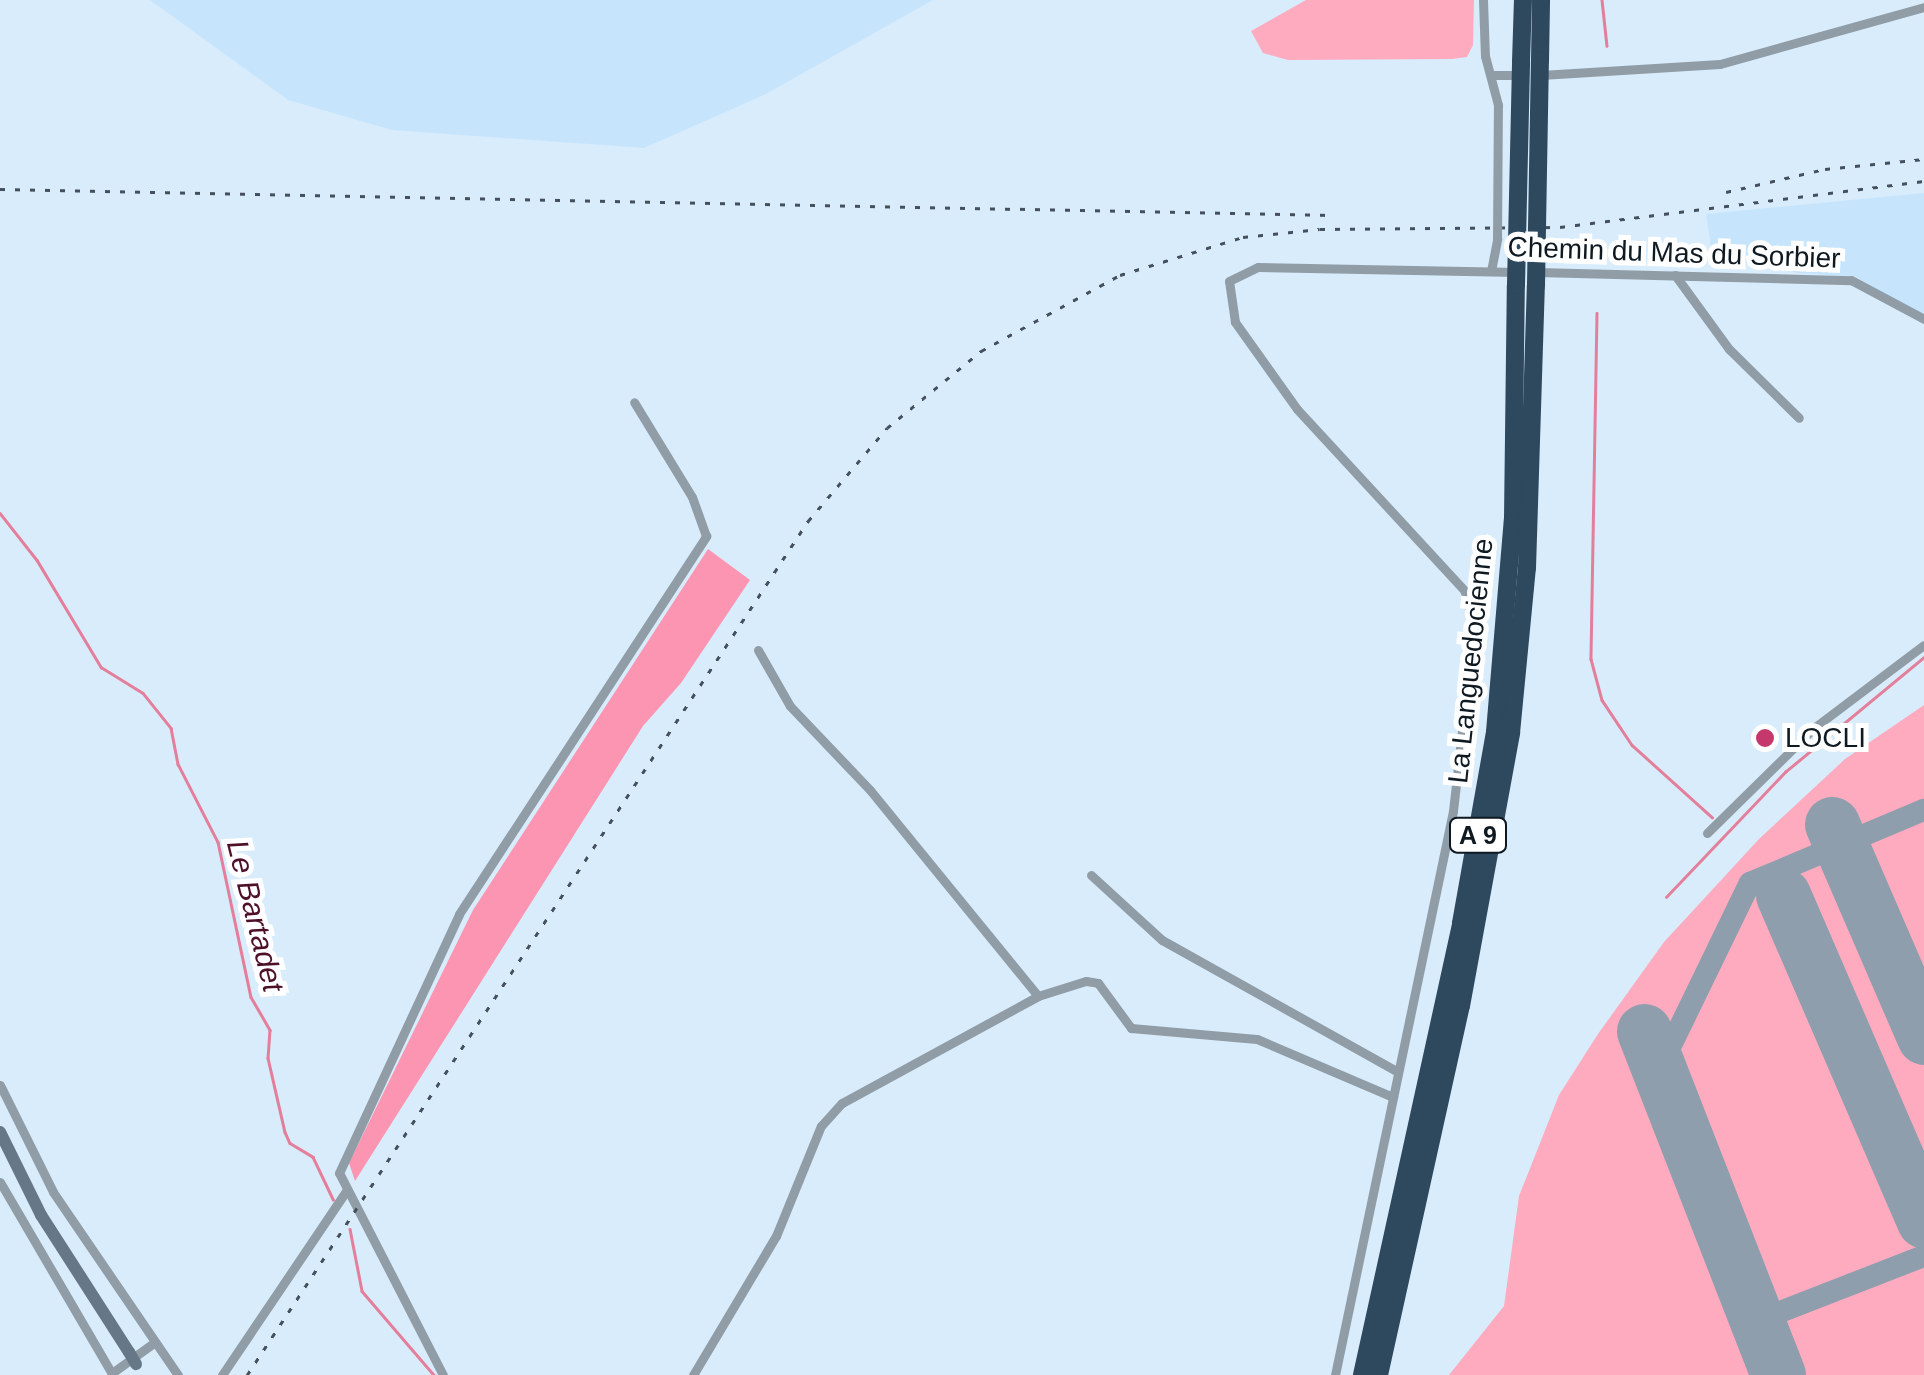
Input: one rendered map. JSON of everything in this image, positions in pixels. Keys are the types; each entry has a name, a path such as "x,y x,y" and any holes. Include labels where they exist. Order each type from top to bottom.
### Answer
{"highway":[{"name":"La Languedocienne","path":"1379,1375 1461,1006 1512,733 1527,568 1536,285 1530,61 1522,0"},
{"name":"La Languedocienne","path":"1362,1375 1458,939 1495,732 1513,518 1516,285 1530,61 1541,0"},
{"path":"1386,1342 1388,1375"}],"main road":[{"path":"0,1132 41,1215 136,1364"}],"street":[{"name":"Chemin du Mas du Sorbier","path":"1483,0 1498,105 1496,239 1491,271 1851,280 1924,319"},
{"path":"1493,75 1720,64 1924,7"},
{"path":"1335,1375 1453,811 1474,624 1464,590 1297,409 1227,301 1230,282 1258,267 1491,271"},
{"path":"1674,275 1729,349 1799,418"},
{"path":"443,1375 339,1173 459,914 706,536 692,497 634,402"},
{"path":"1707,833 1815,727 1924,645"},
{"path":"758,650 790,706 870,790 1038,996"},
{"path":"1091,875 1162,940 1398,1072"},
{"path":"693,1375 776,1236 821,1126 842,1103 1038,996 1086,980 1098,984 1131,1028 1257,1039 1393,1097"},
{"path":"0,1085 54,1192 178,1375"},
{"path":"0,1182 112,1374 156,1342"},
{"path":"222,1375 347,1190"}],"shaded area":[{"path":"150,0 933,0 766,94 644,148 392,130 288,100"},
{"path":"1306,0 1474,0 1473,45 1467,57 1452,59 1288,60 1263,53 1251,31"},
{"path":"1924,193 1924,316 1855,277 1797,273 1711,246 1706,214"},
{"path":"708,549 750,580 681,683 643,726 355,1181 349,1163 473,910"},
{"path":"1924,705 1924,1375 1449,1375 1504,1306 1519,1196 1559,1095 1598,1034 1664,942 1759,839 1845,759"}],"waterway":[{"path":"1602,0 1607,46"},
{"path":"1597,313 1591,659 1602,700 1632,745 1712,817"},
{"name":"Le Bartadet","path":"0,513 37,560 101,667 143,693 171,728 178,764 218,842 251,997 270,1030 268,1058 285,1132 290,1143 313,1157 333,1199"},
{"path":"1666,897 1785,772 1924,657"},
{"name":"Le Bartadet","path":"350,1229 362,1291 434,1375"}],"taxiway":[{"path":"1659,1070 1750,883 1924,810"},
{"path":"1757,1321 1924,1256"}],"runway":[{"path":"1832,824 1924,1037"},
{"path":"1783,895 1924,1221"},
{"path":"1644,1031 1778,1375"}],"railway":[{"path":"1726,192 1825,169 1924,159"},
{"path":"247,1375 808,521 887,428 981,351 1120,275 1243,237 1320,229 1560,227 1924,181"},
{"path":"0,189 1332,215"}],"place":[{"name":"LOCLI","path":"1765,738"}]}
